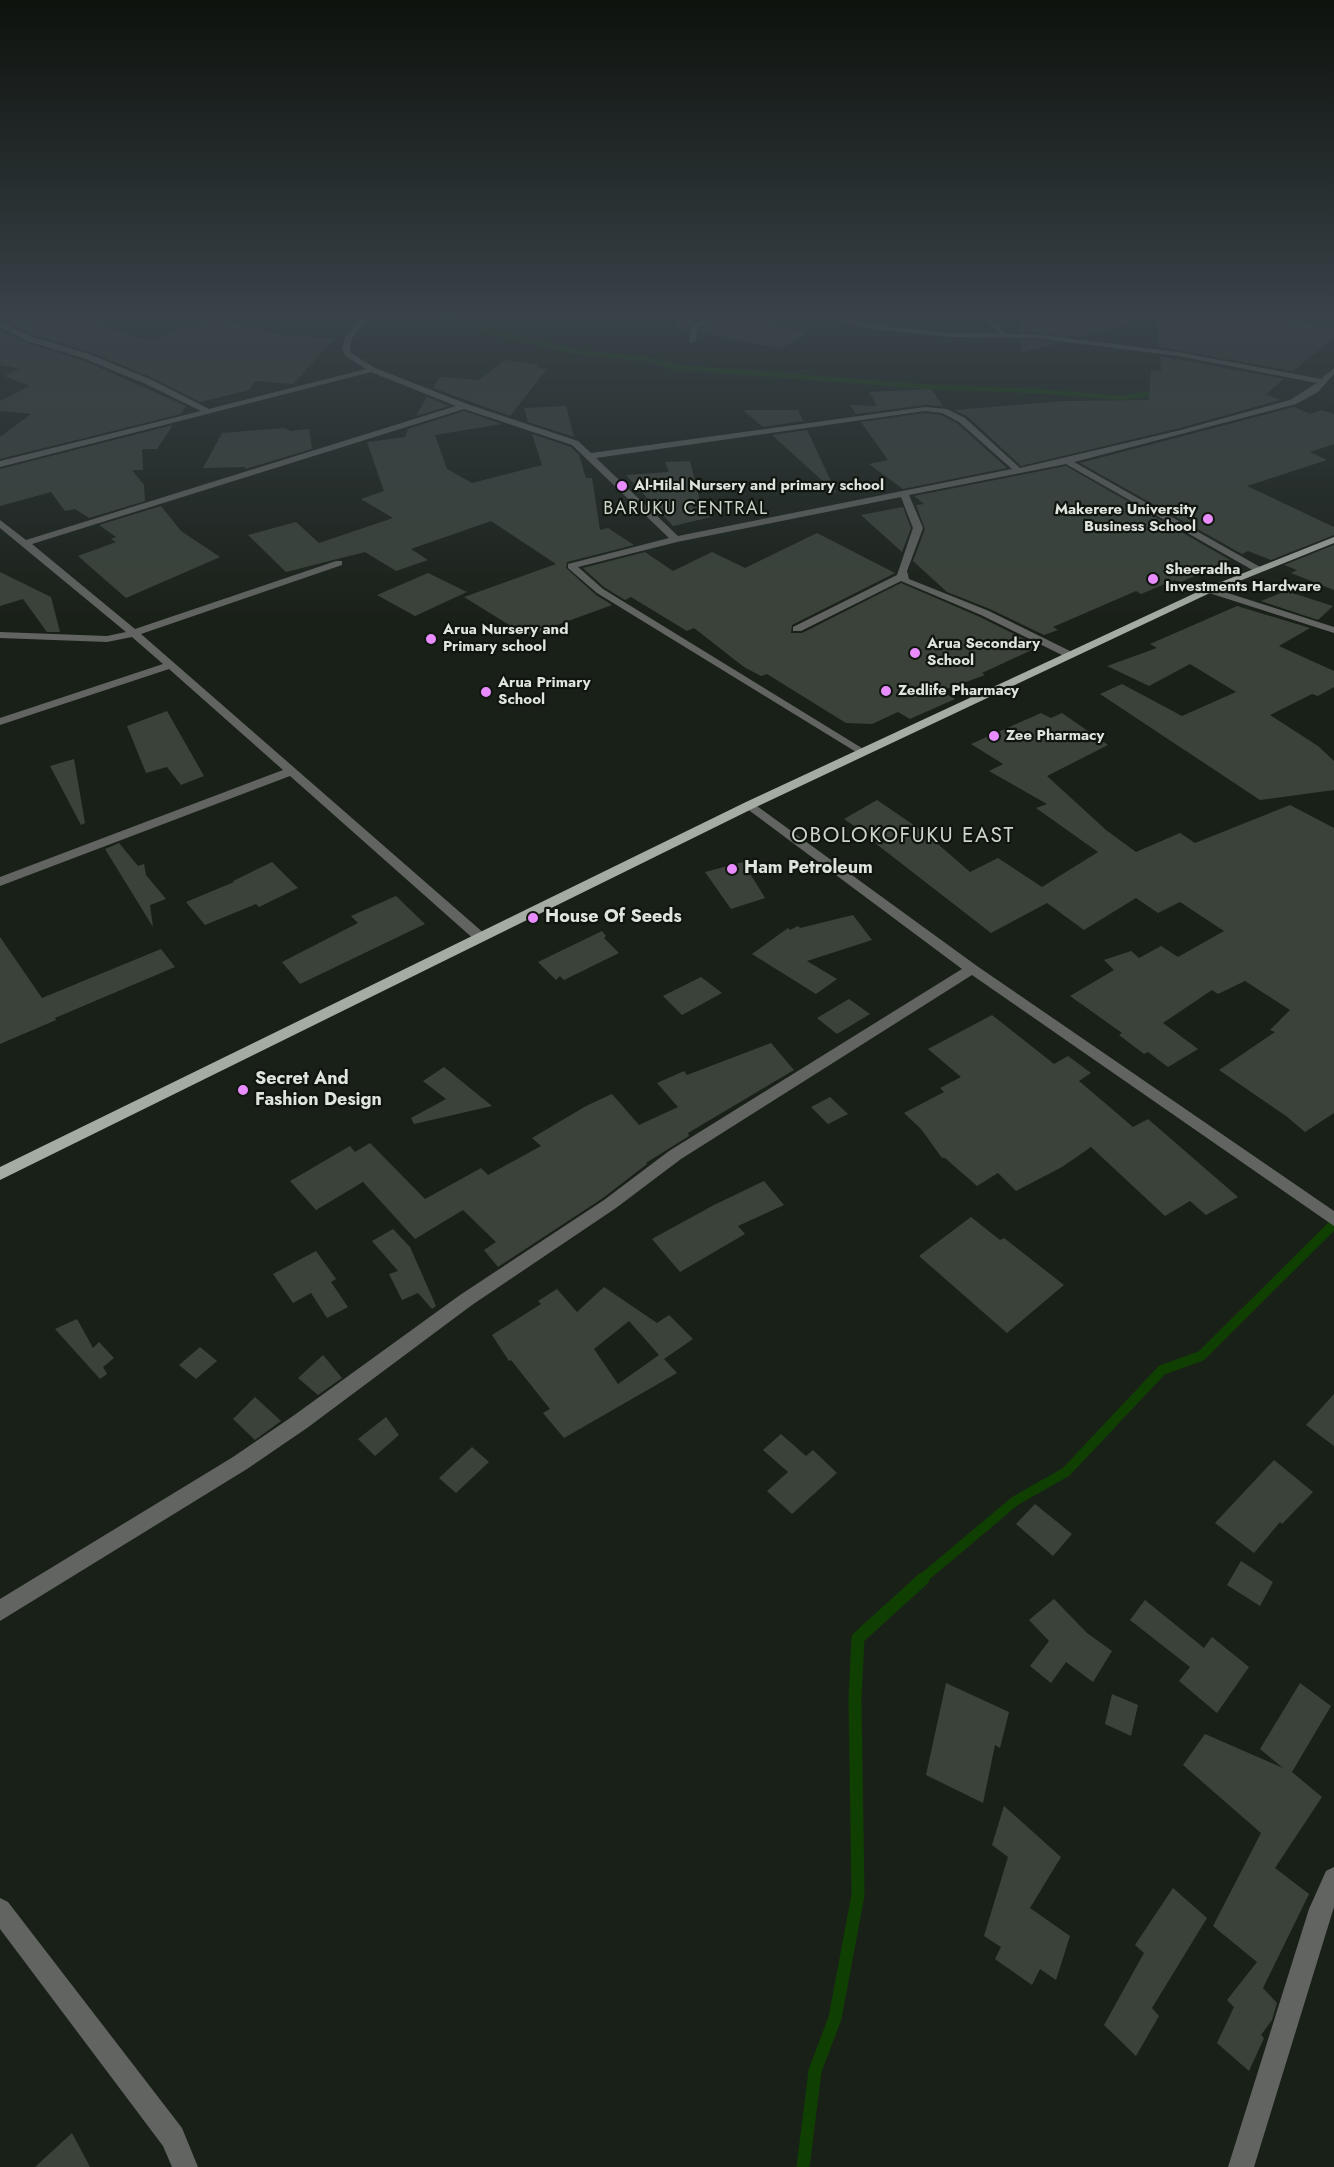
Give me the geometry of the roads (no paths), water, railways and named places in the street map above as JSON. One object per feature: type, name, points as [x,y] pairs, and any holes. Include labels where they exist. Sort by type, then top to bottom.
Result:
[{"type":"main road","points":[[0,1174],[861,752],[1209,590],[1334,540]]},
{"type":"street","points":[[0,465],[184,417]]},
{"type":"street","points":[[26,543],[428,417]]},
{"type":"street","points":[[499,417],[575,443],[676,539]]},
{"type":"street","points":[[591,456],[867,417]]},
{"type":"street","points":[[956,417],[1018,470]]},
{"type":"street","points":[[861,752],[600,591],[571,566],[676,539],[1066,461],[1237,417]]},
{"type":"street","points":[[1066,461],[1258,570]]},
{"type":"street","points":[[797,629],[902,576],[918,528],[913,511],[904,494]]},
{"type":"street","points":[[0,523],[134,633],[481,938]]},
{"type":"street","points":[[0,635],[107,639],[134,633],[339,563]]},
{"type":"street","points":[[902,576],[906,581],[984,613],[1070,655]]},
{"type":"street","points":[[1209,590],[1334,630]]},
{"type":"street","points":[[0,722],[170,665]]},
{"type":"street","points":[[0,882],[292,771]]},
{"type":"street","points":[[750,805],[972,969],[1334,1220]]},
{"type":"street","points":[[0,1611],[240,1463],[466,1300],[610,1204],[675,1155],[972,969]]},
{"type":"street","points":[[1241,2167],[1321,1909],[1334,1879]]},
{"type":"street","points":[[0,1910],[173,2137],[184,2167]]},
{"type":"waterway","points":[[921,1580],[1015,1501],[1066,1472],[1162,1370],[1201,1356],[1334,1224]]},
{"type":"waterway","points":[[803,2167],[815,2071],[835,2018],[858,1895],[855,1698],[858,1638],[923,1579]]},
{"type":"place","name":"Al-Hilal Nursery and primary school","points":[[622,486]]},
{"type":"place","name":"Makerere University Business School","points":[[1208,519]]},
{"type":"place","name":"Sheeradha Investments Hardware","points":[[1153,579]]},
{"type":"place","name":"Arua Nursery and Primary school","points":[[431,639]]},
{"type":"place","name":"Arua Secondary School","points":[[915,653]]},
{"type":"place","name":"Zedlife Pharmacy","points":[[886,691]]},
{"type":"place","name":"Arua Primary School","points":[[486,692]]},
{"type":"place","name":"Zee Pharmacy","points":[[994,736]]},
{"type":"place","name":"Ham Petroleum","points":[[732,869]]},
{"type":"place","name":"House Of Seeds","points":[[533,918]]},
{"type":"place","name":"Secret And Fashion Design","points":[[243,1090]]},
{"type":"district","name":"BARUKU CENTRAL","points":[[686,510]]},
{"type":"district","name":"OBOLOKOFUKU EAST","points":[[903,837]]}]
